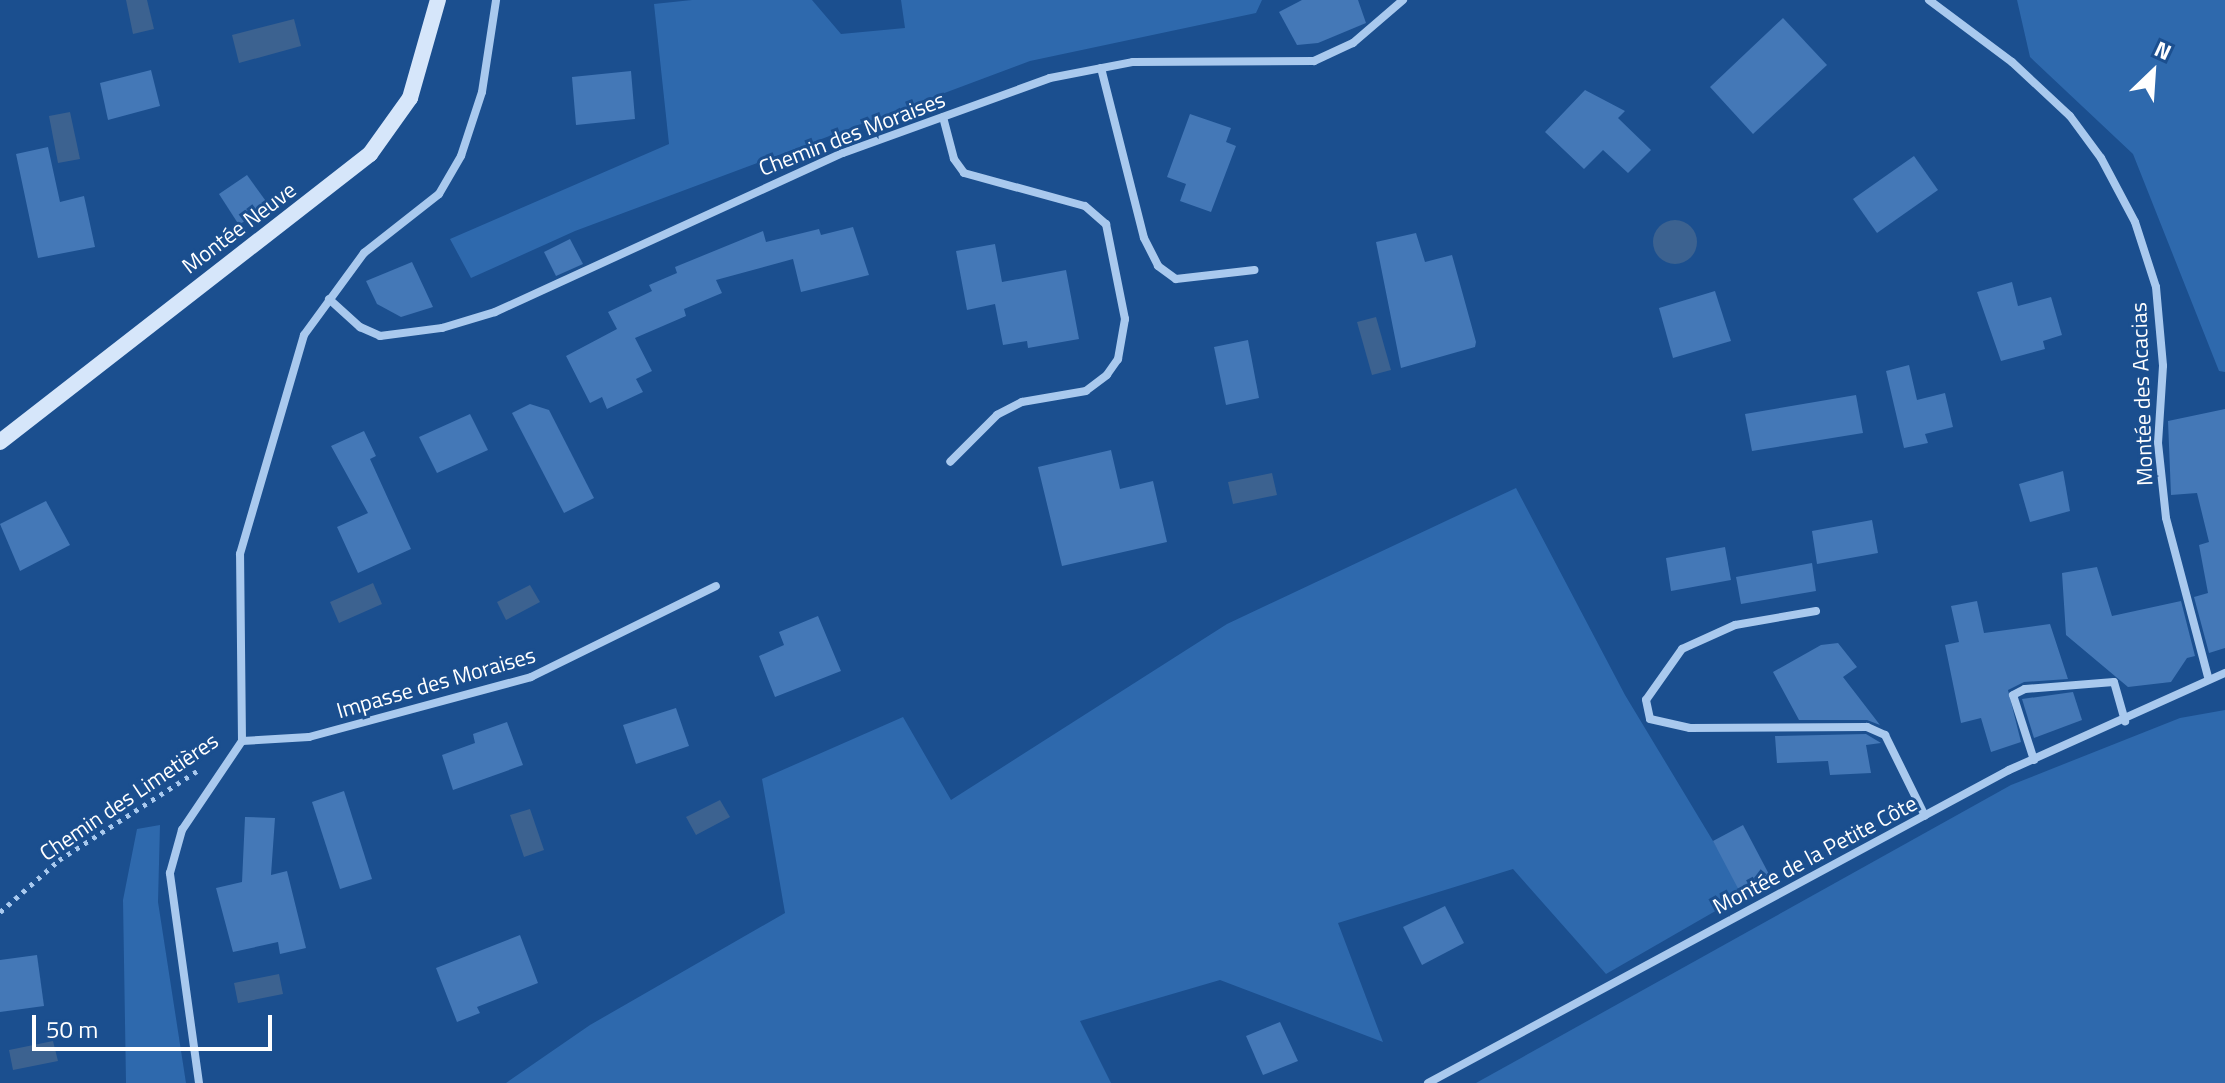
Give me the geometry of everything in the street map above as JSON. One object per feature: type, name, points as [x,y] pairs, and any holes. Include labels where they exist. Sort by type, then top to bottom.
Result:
[{"type":"street","name":"Montée Neuve","points":[[0,442],[370,154],[410,98],[438,0]]},
{"type":"street","points":[[199,1083],[170,873],[182,830],[242,741],[240,554],[304,335],[364,253],[439,194],[461,156],[482,92],[496,0]]},
{"type":"street","name":"Chemin des Moraises","points":[[329,299],[360,327],[380,336],[442,328],[495,312],[711,209],[1050,78],[1133,62],[1216,59],[1314,61],[1353,43],[1403,0]]},
{"type":"street","name":"Montée des Acacias","points":[[1929,0],[2012,62],[2070,116],[2101,158],[2135,222],[2156,287],[2163,366],[2158,443],[2166,518],[2208,677]]},
{"type":"street","points":[[1101,68],[1144,238],[1158,266],[1176,279],[1254,270]]},
{"type":"street","points":[[943,117],[954,159],[964,173],[1085,206],[1106,224],[1125,319],[1118,359],[1107,375],[1086,391],[1022,402],[997,415],[950,462]]},
{"type":"street","name":"Impasse des Moraises","points":[[242,741],[309,737],[531,677],[716,586]]},
{"type":"street","points":[[1816,611],[1735,625],[1682,649],[1646,700],[1650,719],[1690,728],[1867,727],[1885,735],[1925,816]]},
{"type":"street","name":"Montée de la Petite Côte","points":[[1428,1083],[1925,816],[2034,760],[2185,695],[2208,677],[2225,673]]},
{"type":"street","points":[[2034,760],[2013,695],[2025,689],[2114,682],[2125,721]]},
{"type":"path","name":"Chemin des Limetières","points":[[0,912],[59,860],[200,768]]},
{"type":"shaded area","points":[[126,0],[147,0],[154,29],[133,34]]},
{"type":"shaded area","points":[[692,0],[812,0],[841,34],[905,28],[901,0],[1262,0],[1256,13],[1030,61],[575,231],[471,278],[450,239],[669,144],[654,4]]},
{"type":"shaded area","points":[[2017,0],[2225,0],[2225,372],[2219,371],[2133,154],[2030,57]]},
{"type":"shaded area","points":[[294,19],[301,46],[239,63],[232,35]]},
{"type":"shaded area","points":[[70,112],[80,159],[58,163],[49,116]]},
{"type":"shaded area","points":[[1675,220],[1691,226],[1697,242],[1691,258],[1675,264],[1659,258],[1653,242],[1659,226]]},
{"type":"shaded area","points":[[1376,317],[1391,370],[1372,375],[1357,322]]},
{"type":"shaded area","points":[[1272,473],[1277,495],[1233,504],[1228,482]]},
{"type":"shaded area","points":[[1516,488],[1625,695],[1745,894],[1606,974],[1513,869],[1338,923],[1383,1042],[1220,980],[1080,1021],[1111,1083],[506,1083],[590,1025],[785,913],[762,779],[903,717],[951,800],[1227,624]]},
{"type":"shaded area","points":[[373,583],[382,604],[339,623],[330,602]]},
{"type":"shaded area","points":[[530,585],[540,602],[506,620],[497,602]]},
{"type":"shaded area","points":[[2225,710],[2225,1083],[1476,1083],[2011,785],[2180,718]]},
{"type":"shaded area","points":[[720,800],[730,817],[696,835],[686,817]]},
{"type":"shaded area","points":[[530,809],[544,850],[524,857],[510,815]]},
{"type":"shaded area","points":[[160,825],[158,902],[186,1083],[126,1083],[123,900],[137,829]]},
{"type":"shaded area","points":[[279,974],[283,994],[238,1003],[234,983]]},
{"type":"shaded area","points":[[53,1041],[58,1061],[13,1070],[9,1050]]},
{"type":"building","points":[[1302,0],[1358,0],[1366,23],[1318,43],[1297,45],[1279,12]]},
{"type":"building","points":[[1783,18],[1827,65],[1753,134],[1710,87]]},
{"type":"building","points":[[151,70],[160,106],[108,120],[100,83]]},
{"type":"building","points":[[631,71],[635,119],[576,125],[572,77]]},
{"type":"building","points":[[1585,90],[1625,111],[1618,118],[1651,150],[1628,173],[1603,150],[1584,169],[1545,132]]},
{"type":"building","points":[[1190,114],[1231,128],[1226,142],[1236,146],[1211,212],[1180,201],[1186,184],[1167,177]]},
{"type":"building","points":[[48,147],[60,202],[84,196],[95,247],[38,258],[16,154]]},
{"type":"building","points":[[1914,156],[1938,190],[1877,233],[1853,199]]},
{"type":"building","points":[[247,175],[268,204],[239,225],[219,194]]},
{"type":"building","points":[[853,227],[869,275],[801,292],[793,259],[716,280],[722,293],[684,309],[686,316],[635,338],[652,371],[636,379],[643,392],[607,409],[602,397],[590,403],[566,356],[617,329],[608,312],[652,291],[649,285],[677,273],[675,267],[763,231],[766,242],[819,229],[821,235]]},
{"type":"building","points":[[1416,233],[1425,262],[1452,255],[1476,342],[1475,347],[1401,368],[1376,242]]},
{"type":"building","points":[[570,239],[583,264],[556,276],[544,252]]},
{"type":"building","points":[[995,244],[1002,282],[1066,270],[1079,339],[1028,348],[1027,341],[1003,345],[995,304],[967,310],[956,251]]},
{"type":"building","points":[[412,262],[433,307],[401,317],[377,304],[366,281]]},
{"type":"building","points":[[2012,282],[2018,306],[2051,297],[2062,335],[2043,341],[2045,349],[2001,361],[1977,292]]},
{"type":"building","points":[[1715,291],[1731,341],[1673,358],[1659,308]]},
{"type":"building","points":[[1248,340],[1259,398],[1226,405],[1214,347]]},
{"type":"building","points":[[1909,365],[1917,400],[1945,393],[1953,427],[1925,434],[1928,443],[1904,448],[1886,371]]},
{"type":"building","points":[[1856,395],[1863,433],[1752,451],[1745,414]]},
{"type":"building","points":[[530,404],[549,410],[594,498],[564,513],[512,413]]},
{"type":"building","points":[[2225,409],[2225,648],[2209,653],[2194,597],[2208,593],[2199,545],[2209,542],[2197,493],[2171,495],[2168,421]]},
{"type":"building","points":[[470,414],[488,450],[437,473],[419,437]]},
{"type":"building","points":[[364,431],[376,456],[370,459],[411,549],[358,573],[337,527],[368,513],[331,446]]},
{"type":"building","points":[[1111,450],[1120,489],[1153,481],[1167,542],[1062,566],[1038,467]]},
{"type":"building","points":[[2063,471],[2070,511],[2030,522],[2019,484]]},
{"type":"building","points":[[46,501],[70,545],[20,571],[0,524]]},
{"type":"building","points":[[1872,520],[1878,553],[1817,564],[1812,531]]},
{"type":"building","points":[[1725,547],[1731,580],[1671,591],[1666,558]]},
{"type":"building","points":[[1812,563],[1816,591],[1741,604],[1736,577]]},
{"type":"building","points":[[2097,567],[2112,616],[2181,601],[2195,656],[2187,658],[2171,682],[2128,687],[2066,635],[2062,573]]},
{"type":"building","points":[[1977,601],[1984,633],[2050,624],[2068,679],[2024,682],[2008,690],[2021,742],[1991,752],[1981,718],[1961,723],[1945,645],[1959,642],[1951,606]]},
{"type":"building","points":[[818,616],[841,671],[775,697],[759,656],[784,645],[779,632]]},
{"type":"building","points":[[1838,643],[1857,667],[1843,677],[1880,725],[1867,720],[1799,720],[1773,672],[1821,645]]},
{"type":"building","points":[[2073,692],[2082,720],[2034,738],[2022,699]]},
{"type":"building","points":[[676,708],[689,746],[636,764],[623,725]]},
{"type":"building","points":[[507,722],[523,765],[453,790],[442,755],[475,743],[473,734]]},
{"type":"building","points":[[1866,734],[1881,743],[1866,745],[1871,773],[1830,775],[1828,761],[1777,763],[1775,736]]},
{"type":"building","points":[[344,791],[372,879],[340,889],[312,802]]},
{"type":"building","points":[[245,817],[275,818],[271,875],[287,871],[306,948],[280,954],[278,942],[233,952],[216,888],[242,882]]},
{"type":"building","points":[[1743,825],[1771,878],[1742,896],[1713,841]]},
{"type":"building","points":[[1445,906],[1464,943],[1422,965],[1403,927]]},
{"type":"building","points":[[520,935],[538,983],[477,1007],[480,1013],[457,1022],[436,968]]},
{"type":"building","points":[[37,955],[44,1006],[0,1012],[0,960]]},
{"type":"building","points":[[1280,1022],[1298,1061],[1263,1075],[1246,1036]]}]
